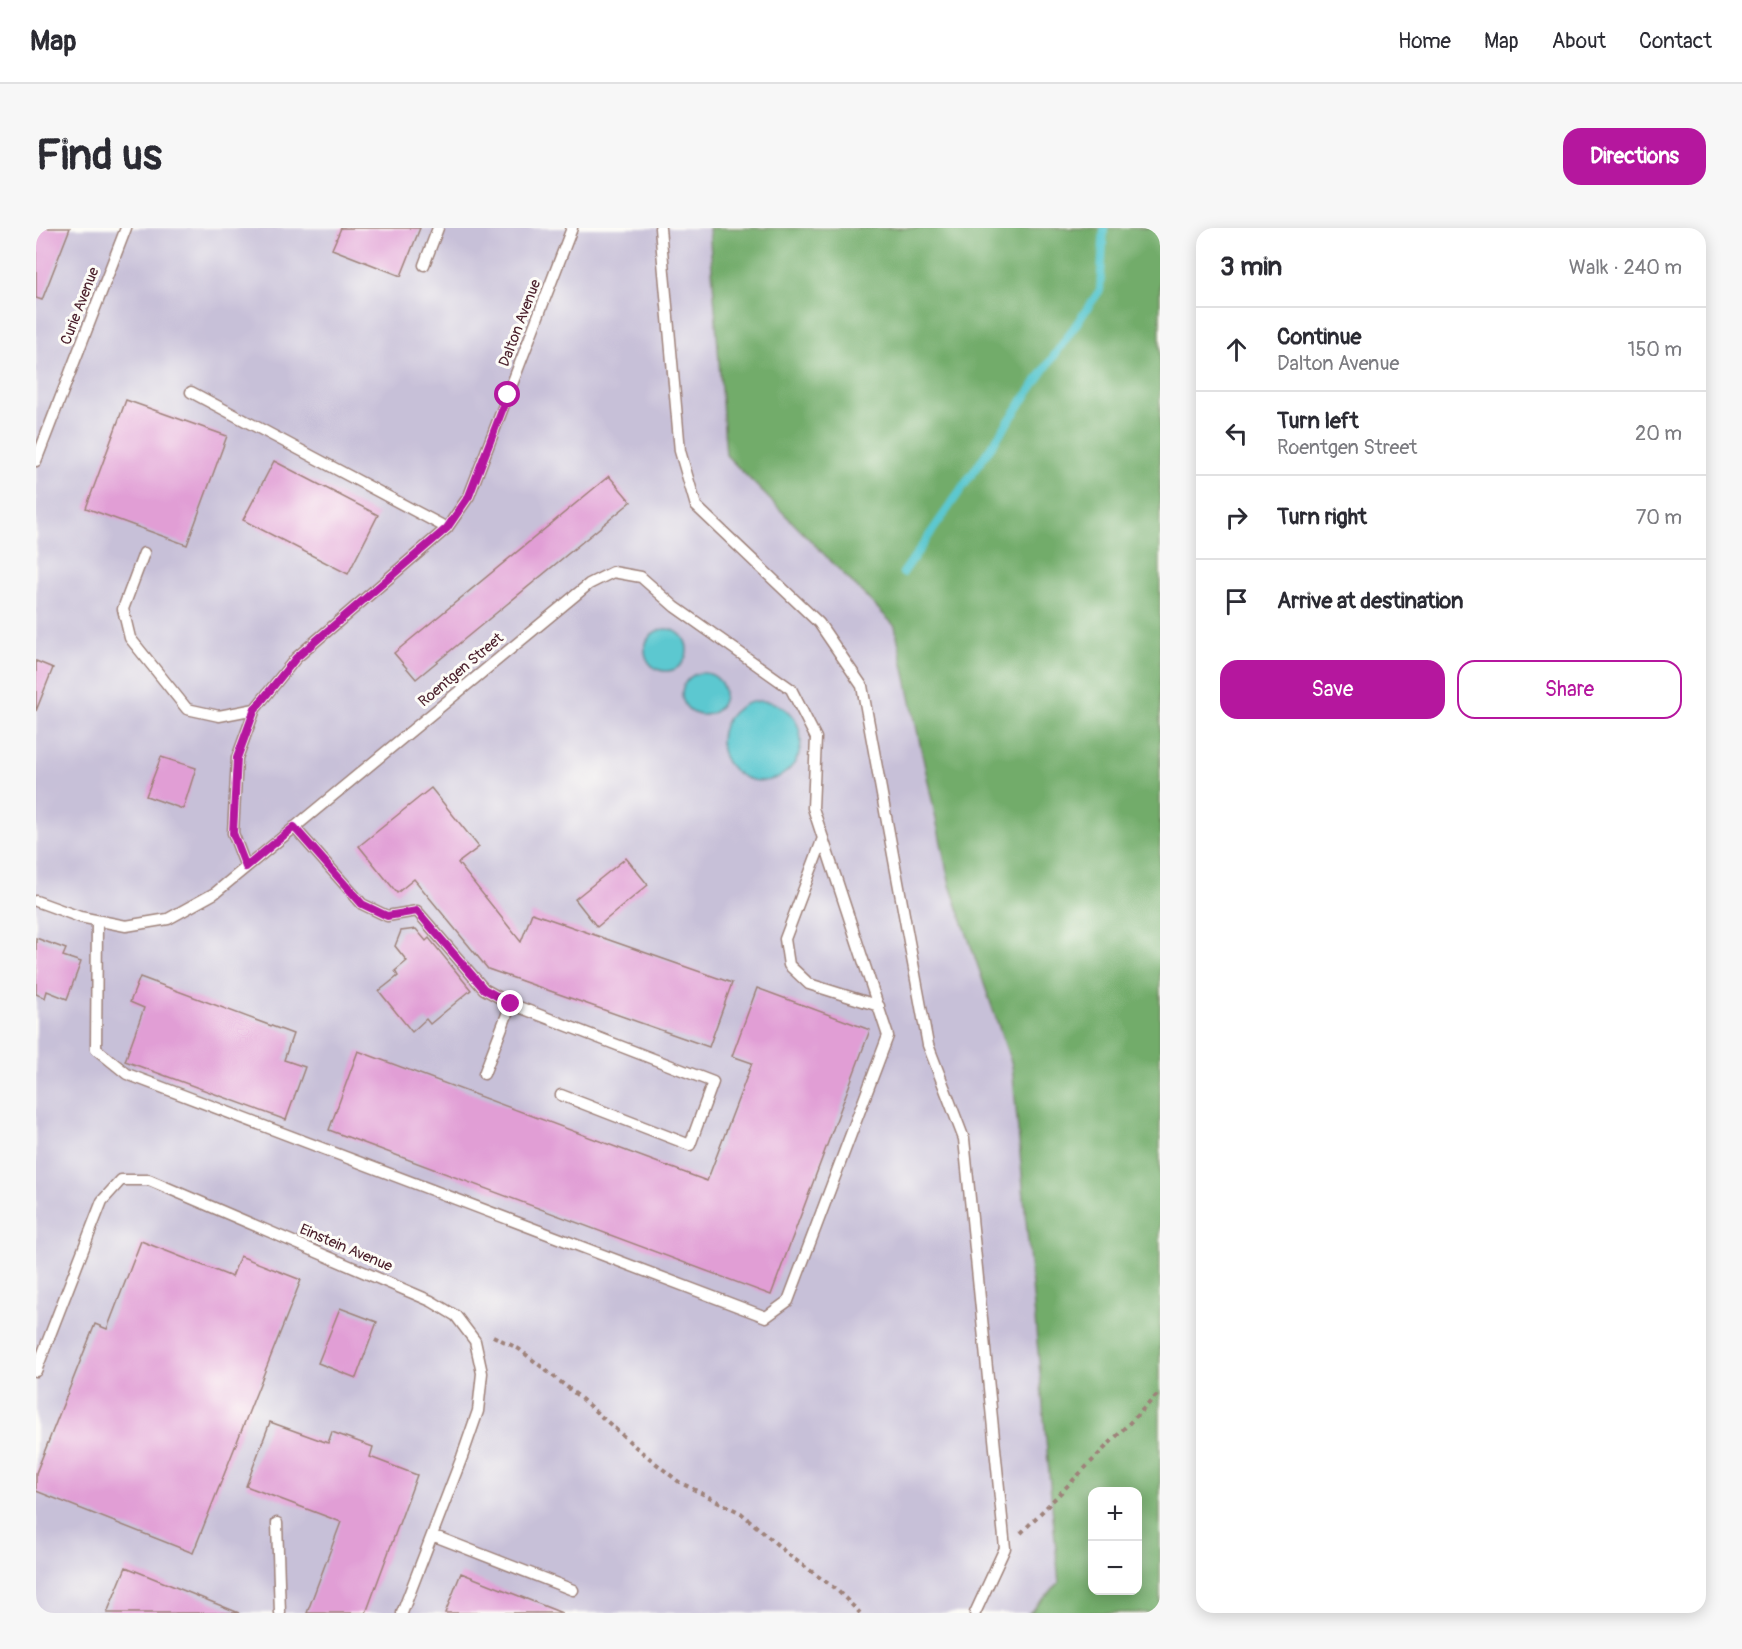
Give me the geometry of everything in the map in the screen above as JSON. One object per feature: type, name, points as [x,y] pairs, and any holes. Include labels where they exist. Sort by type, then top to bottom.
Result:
[{"type":"lane","name":"Curie Avenue","points":[[37,454],[126,228]]},
{"type":"lane","points":[[424,265],[438,228]]},
{"type":"lane","name":"Dalton Avenue","points":[[246,867],[233,833],[237,758],[255,709],[296,658],[447,528],[469,496],[573,228]]},
{"type":"lane","points":[[660,228],[680,451],[696,506],[819,623],[861,686],[928,1045],[964,1139],[1005,1548],[975,1613]]},
{"type":"lane","points":[[191,392],[447,528]]},
{"type":"lane","points":[[144,553],[123,609],[130,638],[187,709],[219,716],[255,709]]},
{"type":"lane","name":"Roentgen Street","points":[[36,901],[80,918],[126,926],[168,919],[214,893],[589,584],[613,572],[641,577],[675,607],[791,689],[816,738],[813,808],[823,838]]},
{"type":"lane","points":[[294,827],[362,904],[387,916],[417,911],[484,989],[511,1004],[713,1082],[690,1145],[561,1095]]},
{"type":"lane","points":[[823,838],[785,939],[789,965],[809,984],[879,1006]]},
{"type":"lane","points":[[97,921],[96,1049],[127,1074],[766,1317],[788,1301],[888,1036],[823,838]]},
{"type":"lane","points":[[484,1074],[511,1004]]},
{"type":"lane","name":"Einstein Avenue","points":[[36,1371],[102,1201],[121,1180],[149,1180],[431,1301],[456,1316],[475,1341],[482,1373],[478,1411],[402,1613]]},
{"type":"lane","points":[[277,1523],[280,1613]]},
{"type":"lane","points":[[432,1535],[573,1590]]},
{"type":"path","points":[[487,1332],[519,1349],[679,1482],[741,1513],[790,1556],[837,1590],[860,1613]]},
{"type":"path","points":[[1005,1548],[1160,1392]]},
{"type":"shaded area","points":[[36,228],[709,228],[726,455],[895,626],[950,885],[1012,1065],[1059,1583],[1029,1613],[36,1613]]},
{"type":"green space","points":[[709,228],[1160,228],[1160,1613],[1029,1613],[1059,1583],[1012,1065],[950,885],[895,626],[726,455]]},
{"type":"water","points":[[666,629],[674,630],[681,635],[686,642],[686,658],[681,665],[674,670],[666,671],[658,670],[651,665],[646,658],[645,650],[646,642],[651,635],[658,630]]},
{"type":"water","points":[[703,673],[711,674],[718,679],[723,686],[723,702],[718,709],[711,714],[703,715],[695,714],[688,709],[683,702],[682,694],[683,686],[688,679],[695,674]]},
{"type":"water","points":[[761,701],[776,704],[789,713],[798,726],[801,741],[798,756],[789,769],[776,778],[761,781],[746,778],[733,769],[724,756],[721,741],[724,726],[733,713],[746,704]]},
{"type":"building","points":[[36,228],[70,228],[42,300],[36,298]]},
{"type":"building","points":[[341,228],[420,228],[401,276],[332,249]]},
{"type":"building","points":[[126,400],[227,436],[187,545],[86,508]]},
{"type":"building","points":[[274,461],[378,515],[348,574],[243,520]]},
{"type":"building","points":[[609,476],[631,502],[416,679],[394,653]]},
{"type":"building","points":[[36,661],[53,668],[36,711]]},
{"type":"building","points":[[161,757],[196,768],[183,809],[146,796]]},
{"type":"building","points":[[431,788],[479,847],[458,863],[521,942],[532,913],[732,983],[709,1047],[488,969],[414,879],[397,893],[359,846]]},
{"type":"building","points":[[626,858],[648,885],[597,927],[575,899]]},
{"type":"building","points":[[416,929],[426,941],[429,938],[471,990],[430,1024],[426,1019],[412,1032],[379,991],[398,976],[395,971],[407,961],[395,946],[401,931]]},
{"type":"building","points":[[36,938],[66,949],[63,956],[81,962],[67,999],[47,991],[45,998],[36,994]]},
{"type":"building","points":[[140,977],[293,1034],[284,1060],[305,1067],[286,1120],[125,1061],[144,1008],[130,1002]]},
{"type":"building","points":[[757,988],[870,1030],[771,1295],[329,1130],[358,1051],[707,1181],[752,1063],[732,1056]]},
{"type":"building","points":[[141,1241],[232,1277],[240,1256],[301,1280],[193,1553],[36,1491],[36,1473],[95,1324],[107,1329]]},
{"type":"building","points":[[340,1308],[377,1322],[356,1378],[318,1363]]},
{"type":"building","points":[[270,1422],[328,1443],[332,1432],[373,1447],[370,1457],[417,1475],[366,1613],[307,1613],[341,1522],[246,1486]]},
{"type":"building","points":[[126,1567],[239,1613],[107,1613]]},
{"type":"building","points":[[461,1573],[562,1613],[445,1613]]},
{"type":"waterway","points":[[903,573],[1100,290],[1104,228]]},
{"type":"route","points":[[508,395],[469,496],[447,528],[296,658],[255,709],[237,758],[233,833],[246,867],[294,827],[362,904],[387,916],[417,911],[484,989],[511,1004]]}]
